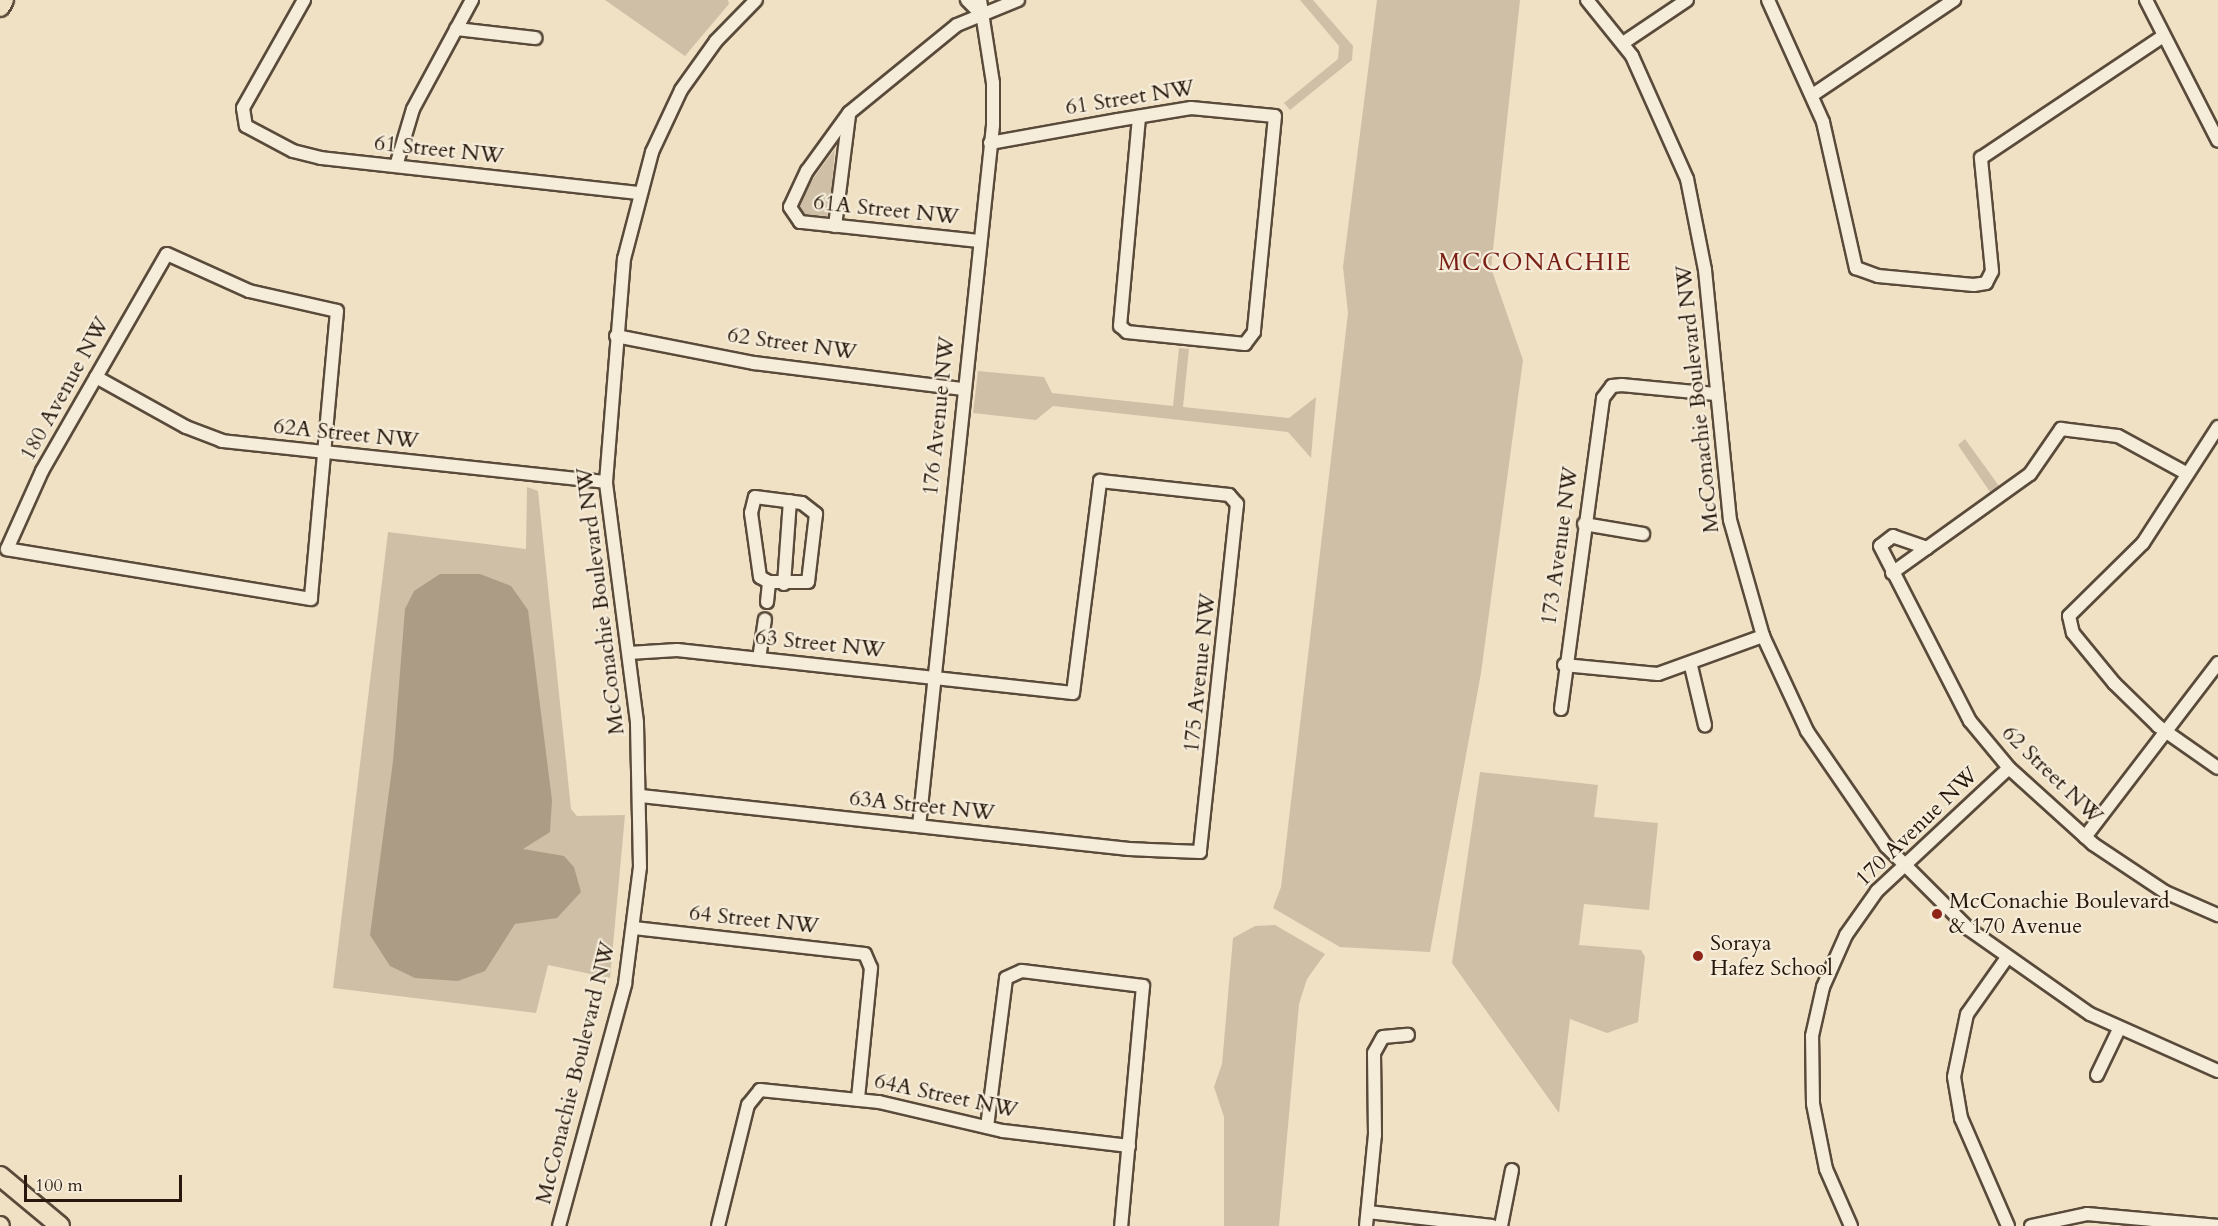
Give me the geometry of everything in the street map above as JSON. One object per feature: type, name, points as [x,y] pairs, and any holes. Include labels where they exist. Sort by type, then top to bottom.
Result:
[{"type":"highway","points":[[0,7],[4,0]]},
{"type":"highway","points":[[0,1176],[60,1226]]},
{"type":"street","name":"61 Street NW","points":[[304,0],[243,108],[243,122],[307,156],[639,193]]},
{"type":"street","points":[[396,166],[408,120],[472,0]]},
{"type":"street","points":[[967,0],[980,6]]},
{"type":"street","points":[[836,226],[849,113],[980,6],[1018,0]]},
{"type":"street","name":"McConachie Boulevard NW","points":[[1587,0],[1623,43],[1665,125],[1693,200],[1705,270],[1715,394],[1730,520],[1763,636],[1824,760],[1902,865],[2006,959],[2119,1029],[2218,1071]]},
{"type":"street","points":[[1623,43],[1687,0]]},
{"type":"street","points":[[1768,0],[1814,94],[1838,176],[1856,268],[1878,276],[1980,284],[1992,271],[1981,158],[2163,36]]},
{"type":"street","points":[[1814,94],[1954,0]]},
{"type":"street","points":[[2146,0],[2218,141]]},
{"type":"street","name":"McConachie Boulevard NW","points":[[559,1226],[619,1012],[634,928],[641,796],[629,653],[606,482],[616,336],[639,193],[681,90],[750,2]]},
{"type":"street","name":"176 Avenue NW","points":[[919,826],[990,143],[993,83],[980,6]]},
{"type":"street","points":[[456,29],[535,38]]},
{"type":"street","name":"61 Street NW","points":[[990,143],[1139,117],[1212,107],[1275,116],[1254,332],[1245,344],[1127,332],[1118,316],[1139,117]]},
{"type":"street","name":"61A Street NW","points":[[849,113],[807,171],[791,215],[800,222],[979,241]]},
{"type":"street","name":"180 Avenue NW","points":[[167,254],[249,291],[337,311],[325,453],[311,599],[7,549],[42,471],[167,254]]},
{"type":"street","name":"62 Street NW","points":[[616,336],[754,363],[963,389]]},
{"type":"street","name":"62A Street NW","points":[[96,377],[209,437],[325,453],[606,482]]},
{"type":"street","name":"173 Avenue NW","points":[[1561,708],[1564,665],[1584,524],[1607,391],[1622,385],[1715,394]]},
{"type":"street","points":[[2218,427],[2133,556],[2069,616],[2080,643],[2165,732],[2218,768]]},
{"type":"street","points":[[1892,573],[2030,474],[2061,429],[2126,439],[2186,473]]},
{"type":"street","name":"63 Street NW","points":[[629,653],[676,650],[1073,693],[1100,480],[1167,488]]},
{"type":"street","name":"175 Avenue NW","points":[[1167,488],[1233,498],[1237,512],[1200,852]]},
{"type":"street","points":[[755,498],[790,501],[802,502],[816,514],[811,579],[784,584],[769,582],[757,573],[752,504],[755,498]]},
{"type":"street","points":[[784,584],[790,501]]},
{"type":"street","points":[[1584,524],[1643,534]]},
{"type":"street","name":"62 Street NW","points":[[1927,548],[1893,536],[1880,546],[1970,721],[2009,768],[2085,837],[2131,872],[2218,915]]},
{"type":"street","points":[[767,602],[769,582]]},
{"type":"street","points":[[759,659],[765,619]]},
{"type":"street","points":[[1564,665],[1636,675],[1691,666],[1763,636]]},
{"type":"street","points":[[2085,837],[2218,663]]},
{"type":"street","points":[[1691,666],[1705,725]]},
{"type":"street","name":"170 Avenue NW","points":[[1851,1226],[1826,1168],[1816,1127],[1812,1036],[1823,987],[1846,935],[1902,865],[2009,768]]},
{"type":"street","name":"63A Street NW","points":[[641,796],[919,826],[1200,852]]},
{"type":"street","name":"64 Street NW","points":[[634,928],[859,952],[869,958],[858,1099]]},
{"type":"street","points":[[2006,959],[1967,1014],[1954,1077],[1961,1118],[2008,1226]]},
{"type":"street","points":[[987,1127],[1006,978],[1022,971],[1143,986],[1121,1226]]},
{"type":"street","points":[[2097,1075],[2119,1029]]},
{"type":"street","points":[[1366,1226],[1374,1053],[1383,1037],[1408,1035]]},
{"type":"street","name":"64A Street NW","points":[[718,1226],[755,1093],[858,1099],[987,1127],[1129,1146]]},
{"type":"street","points":[[1501,1226],[1512,1170]]},
{"type":"street","points":[[1368,1212],[1492,1226]]},
{"type":"street","points":[[2031,1226],[2087,1214],[2218,1226]]},
{"type":"shaded area","points":[[605,0],[728,0],[729,4],[685,56]]},
{"type":"shaded area","points":[[1300,0],[1313,0],[1353,46],[1352,60],[1290,110],[1284,103],[1338,59],[1339,46]]},
{"type":"shaded area","points":[[1377,0],[1520,0],[1491,268],[1523,360],[1481,673],[1430,952],[1340,947],[1273,908],[1281,887],[1348,313],[1343,267]]},
{"type":"shaded area","points":[[835,149],[829,216],[804,215],[799,206],[806,188]]},
{"type":"shaded area","points":[[1179,348],[1189,349],[1183,407],[1289,418],[1316,397],[1311,458],[1288,432],[1053,406],[1036,420],[973,413],[978,371],[1044,377],[1052,393],[1173,406]]},
{"type":"shaded area","points":[[1965,439],[1999,486],[1990,492],[1958,445]]},
{"type":"shaded area","points":[[527,487],[538,491],[571,809],[577,816],[625,815],[610,978],[548,965],[536,1013],[333,988],[388,532],[526,549]]},
{"type":"shaded area","points":[[440,574],[480,574],[511,586],[528,610],[552,800],[550,832],[523,849],[564,856],[574,867],[581,892],[557,918],[515,924],[485,971],[458,981],[415,978],[390,966],[370,935],[393,761],[405,609],[414,591]]},
{"type":"shaded area","points":[[1480,772],[1598,785],[1594,817],[1658,823],[1649,910],[1584,904],[1579,945],[1641,950],[1645,957],[1638,1022],[1607,1033],[1570,1019],[1559,1113],[1452,963]]},
{"type":"shaded area","points":[[1275,925],[1325,954],[1307,979],[1299,1004],[1279,1226],[1224,1226],[1224,1117],[1214,1087],[1222,1064],[1233,938],[1255,926]]},
{"type":"place","name":"McConachie Boulevard & 170 Avenue","points":[[1937,914]]},
{"type":"place","name":"Soraya Hafez School","points":[[1698,956]]},
{"type":"district","name":"MCCONACHIE","points":[[1535,263]]}]
